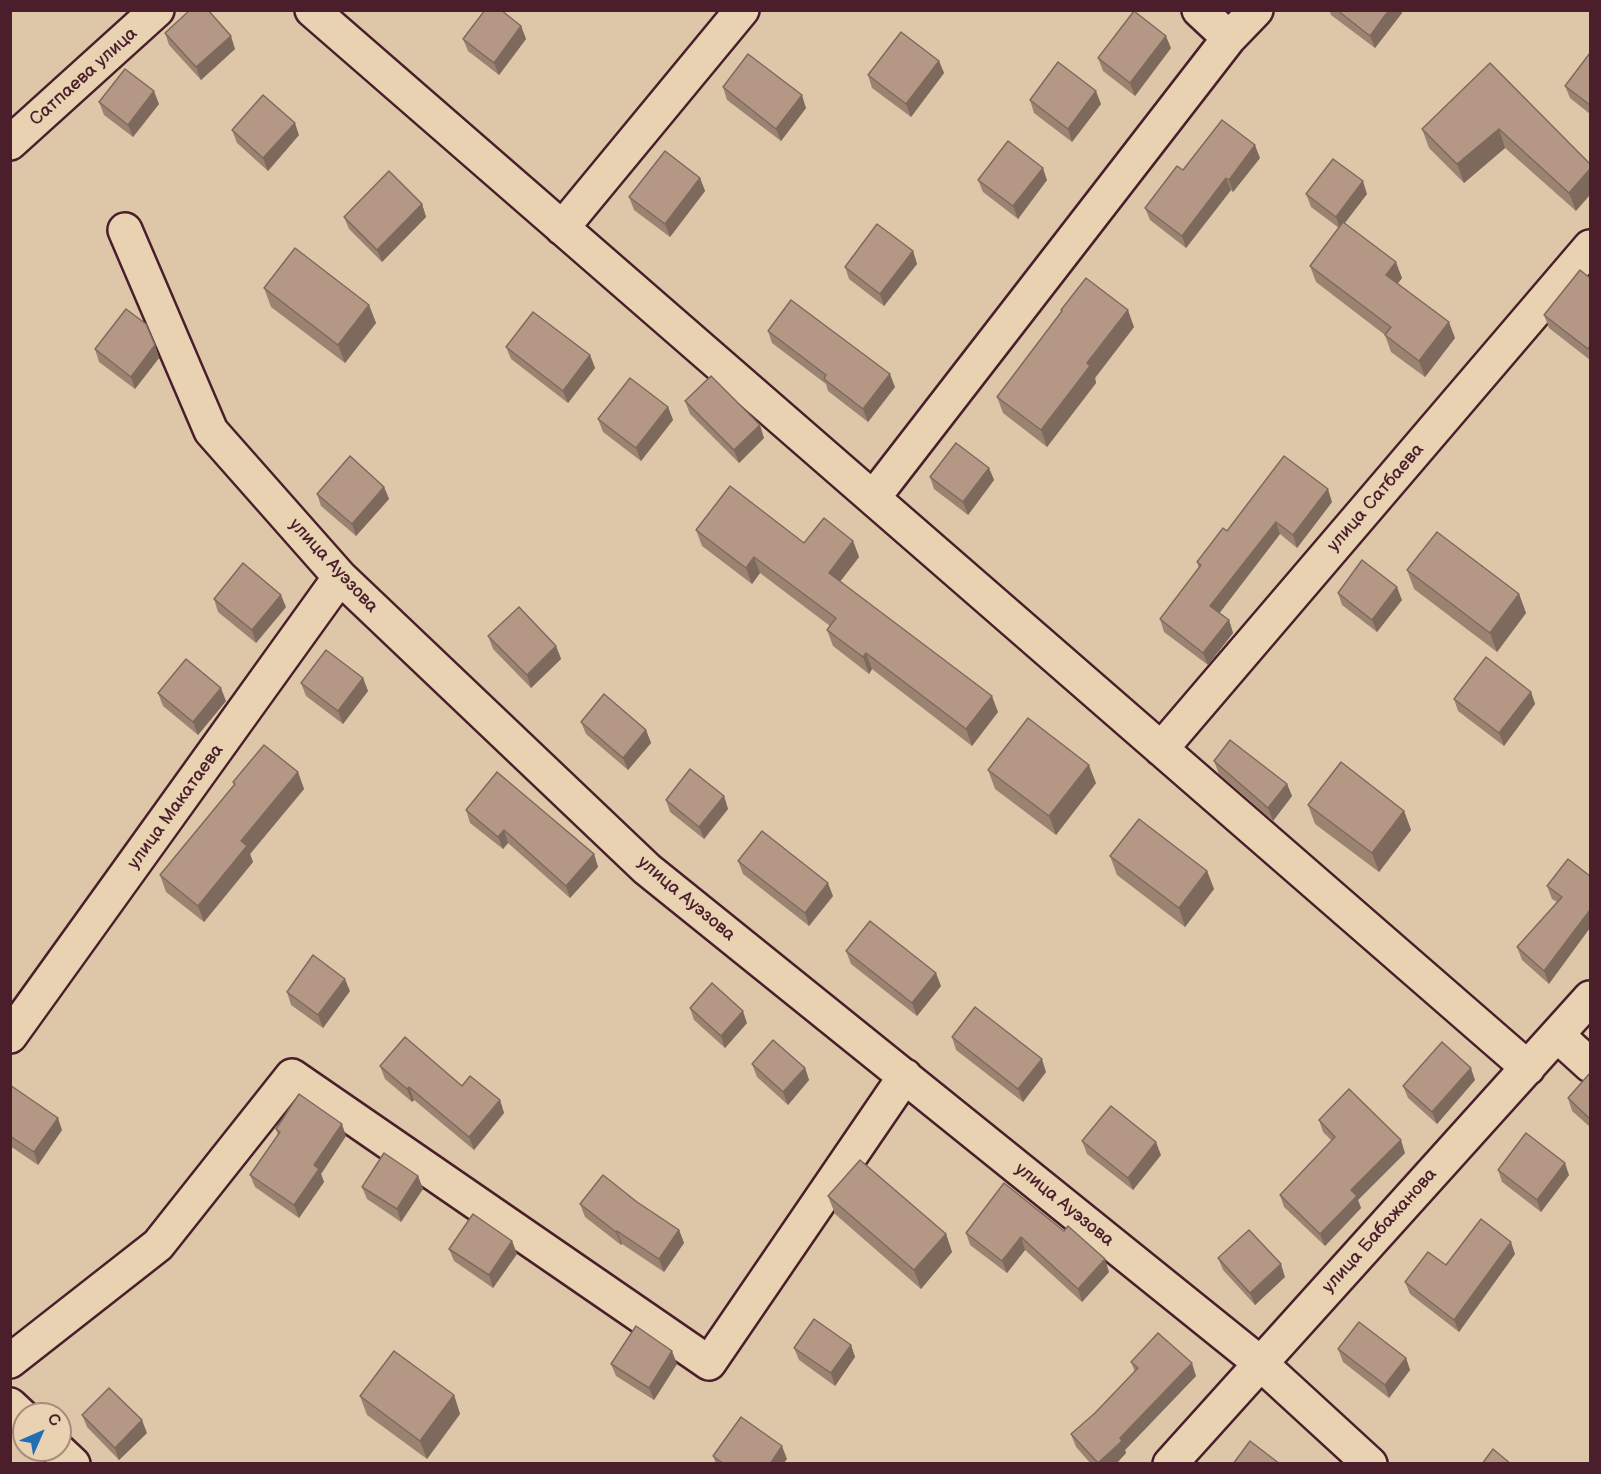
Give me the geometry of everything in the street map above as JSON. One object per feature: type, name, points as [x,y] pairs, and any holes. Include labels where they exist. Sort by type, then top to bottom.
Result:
[{"type":"street","name":"Сатпаева улица","points":[[10,143],[157,10]]},
{"type":"street","points":[[312,10],[1528,1068]]},
{"type":"street","points":[[562,228],[742,10]]},
{"type":"street","points":[[1199,10],[1229,38]]},
{"type":"street","points":[[873,498],[1229,38],[1256,10]]},
{"type":"street","name":"улица Ауэзова","points":[[125,230],[211,431],[340,577],[647,869],[1260,1363],[1370,1464]]},
{"type":"street","name":"улица Сатбаева","points":[[1161,749],[1590,247]]},
{"type":"street","name":"улица Макатаева","points":[[10,1036],[340,577]]},
{"type":"street","name":"улица Бабажанова","points":[[1170,1464],[1590,999]]},
{"type":"street","points":[[1557,1035],[1590,1065]]},
{"type":"street","points":[[10,1361],[158,1245],[292,1076],[709,1363],[905,1076]]},
{"type":"building","points":[[190,10],[208,10],[231,36],[196,67],[165,33]]},
{"type":"building","points":[[485,10],[501,10],[521,26],[494,63],[463,39]]},
{"type":"building","points":[[1337,10],[1389,10],[1370,36]]},
{"type":"building","points":[[1134,11],[1166,36],[1130,83],[1098,58]]},
{"type":"building","points":[[901,32],[939,61],[906,104],[868,75]]},
{"type":"building","points":[[1590,53],[1590,105],[1565,86]]},
{"type":"building","points":[[748,54],[802,95],[776,129],[723,87]]},
{"type":"building","points":[[1058,62],[1096,91],[1068,129],[1030,100]]},
{"type":"building","points":[[1490,63],[1590,164],[1590,169],[1569,193],[1499,129],[1457,164],[1422,129]]},
{"type":"building","points":[[125,69],[154,91],[128,125],[99,102]]},
{"type":"building","points":[[263,95],[295,123],[263,158],[232,130]]},
{"type":"building","points":[[1222,120],[1255,145],[1229,180],[1226,178],[1182,236],[1145,208],[1177,166],[1183,170]]},
{"type":"building","points":[[1008,141],[1043,168],[1013,206],[978,180]]},
{"type":"building","points":[[665,151],[700,178],[665,224],[629,197]]},
{"type":"building","points":[[1333,159],[1363,181],[1336,217],[1306,194]]},
{"type":"building","points":[[389,171],[422,204],[377,250],[344,217]]},
{"type":"building","points":[[1343,222],[1396,262],[1386,275],[1449,322],[1419,361],[1385,335],[1391,327],[1310,266]]},
{"type":"building","points":[[877,224],[913,251],[880,294],[845,267]]},
{"type":"building","points":[[295,248],[369,305],[338,345],[264,288]]},
{"type":"building","points":[[1580,270],[1590,278],[1590,346],[1588,349],[1544,315]]},
{"type":"building","points":[[1086,278],[1128,310],[1087,363],[1090,366],[1041,430],[997,397]]},
{"type":"building","points":[[791,300],[890,374],[863,409],[824,379],[826,375],[768,331]]},
{"type":"building","points":[[126,309],[146,324],[155,345],[131,377],[95,349]]},
{"type":"building","points":[[533,312],[590,355],[563,391],[506,347]]},
{"type":"building","points":[[711,376],[760,425],[734,450],[685,401]]},
{"type":"building","points":[[630,378],[668,407],[636,448],[598,419]]},
{"type":"building","points":[[956,443],[989,468],[963,502],[930,477]]},
{"type":"building","points":[[350,456],[384,487],[352,524],[317,494]]},
{"type":"building","points":[[1284,456],[1328,489],[1293,535],[1276,522],[1210,606],[1229,620],[1203,653],[1160,619],[1201,565],[1197,562],[1223,528],[1227,531]]},
{"type":"building","points":[[730,486],[804,543],[824,518],[853,541],[829,573],[992,696],[966,729],[866,653],[863,657],[827,630],[836,618],[754,557],[746,568],[696,530]]},
{"type":"building","points":[[1437,532],[1519,594],[1490,633],[1407,570]]},
{"type":"building","points":[[1362,560],[1397,587],[1372,620],[1338,593]]},
{"type":"building","points":[[243,563],[281,595],[252,630],[214,599]]},
{"type":"building","points":[[519,607],[556,646],[527,675],[488,636]]},
{"type":"building","points":[[326,650],[363,678],[338,711],[301,683]]},
{"type":"building","points":[[1486,657],[1531,692],[1499,733],[1454,699]]},
{"type":"building","points":[[186,659],[221,688],[193,722],[158,693]]},
{"type":"building","points":[[604,694],[646,730],[623,758],[581,722]]},
{"type":"building","points":[[1028,718],[1089,765],[1049,816],[988,770]]},
{"type":"building","points":[[1230,740],[1287,784],[1268,808],[1214,761]]},
{"type":"building","points":[[264,745],[298,772],[241,841],[247,846],[198,906],[160,875]]},
{"type":"building","points":[[1341,762],[1404,811],[1372,853],[1308,805]]},
{"type":"building","points":[[690,769],[724,796],[699,827],[666,800]]},
{"type":"building","points":[[497,772],[594,854],[566,886],[504,830],[498,837],[466,810]]},
{"type":"building","points":[[1139,819],[1207,871],[1179,908],[1110,856]]},
{"type":"building","points":[[762,831],[828,883],[805,913],[738,861]]},
{"type":"building","points":[[1568,859],[1590,876],[1590,910],[1544,971],[1517,947],[1562,897],[1547,886]]},
{"type":"building","points":[[870,921],[936,973],[912,1003],[846,951]]},
{"type":"building","points":[[313,955],[345,979],[318,1015],[287,992]]},
{"type":"building","points":[[712,983],[743,1011],[721,1036],[690,1008]]},
{"type":"building","points":[[975,1007],[1042,1059],[1018,1089],[952,1037]]},
{"type":"building","points":[[405,1037],[462,1086],[470,1076],[500,1100],[469,1137],[380,1066]]},
{"type":"building","points":[[773,1040],[805,1068],[783,1092],[752,1064]]},
{"type":"building","points":[[1442,1042],[1471,1068],[1432,1112],[1403,1086]]},
{"type":"building","points":[[1590,1073],[1590,1119],[1568,1098]]},
{"type":"building","points":[[10,1085],[58,1118],[34,1152],[10,1136]]},
{"type":"building","points":[[1349,1089],[1401,1140],[1351,1190],[1357,1196],[1320,1234],[1280,1195],[1335,1137],[1319,1120]]},
{"type":"building","points":[[299,1094],[342,1124],[314,1165],[319,1169],[294,1205],[250,1175],[280,1132],[276,1129]]},
{"type":"building","points":[[1111,1106],[1156,1142],[1128,1178],[1082,1141]]},
{"type":"building","points":[[1526,1133],[1565,1163],[1537,1200],[1498,1170]]},
{"type":"building","points":[[384,1153],[418,1176],[397,1209],[362,1187]]},
{"type":"building","points":[[860,1160],[946,1234],[914,1270],[828,1196]]},
{"type":"building","points":[[603,1175],[637,1202],[679,1230],[659,1259],[616,1232],[580,1204]]},
{"type":"building","points":[[1004,1183],[1064,1231],[1068,1226],[1105,1259],[1078,1289],[1021,1237],[1002,1261],[966,1233]]},
{"type":"building","points":[[473,1214],[512,1241],[489,1275],[449,1249]]},
{"type":"building","points":[[1481,1219],[1511,1242],[1454,1320],[1405,1282],[1428,1252],[1446,1265]]},
{"type":"building","points":[[1249,1230],[1281,1264],[1250,1293],[1218,1258]]},
{"type":"building","points":[[814,1319],[851,1345],[831,1373],[794,1348]]},
{"type":"building","points":[[1359,1322],[1406,1358],[1385,1385],[1338,1349]]},
{"type":"building","points":[[636,1326],[672,1351],[649,1388],[611,1364]]},
{"type":"building","points":[[1158,1333],[1192,1363],[1120,1438],[1122,1441],[1098,1463],[1071,1434],[1095,1413],[1138,1368],[1131,1362]]},
{"type":"building","points":[[394,1351],[454,1395],[420,1441],[360,1396]]},
{"type":"building","points":[[109,1388],[142,1420],[115,1448],[82,1415]]},
{"type":"building","points":[[741,1417],[782,1446],[770,1464],[724,1464],[713,1456]]},
{"type":"building","points":[[1250,1441],[1280,1464],[1233,1464]]},
{"type":"building","points":[[1493,1449],[1511,1464],[1482,1464]]}]
